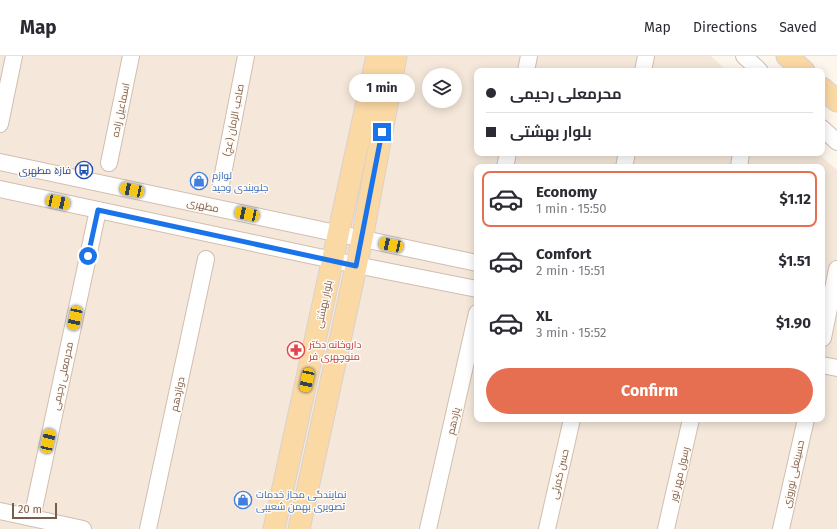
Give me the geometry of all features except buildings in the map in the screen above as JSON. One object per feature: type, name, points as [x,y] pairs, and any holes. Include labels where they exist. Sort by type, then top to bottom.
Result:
[{"type":"main road","name":"بلوار بهشتی","points":[[274,529],[377,56]]},
{"type":"main road","points":[[299,529],[362,239],[396,56]]},
{"type":"main road","points":[[787,56],[801,68]]},
{"type":"main road","points":[[825,91],[837,101]]},
{"type":"street","points":[[0,124],[14,56]]},
{"type":"street","name":"اسماعیل زاده","points":[[109,163],[131,56]]},
{"type":"street","name":"صاحب الزمان (عج)","points":[[221,184],[246,56]]},
{"type":"street","points":[[527,68],[529,56]]},
{"type":"street","points":[[644,68],[646,56]]},
{"type":"street","points":[[744,56],[756,68]]},
{"type":"street","points":[[825,131],[837,142]]},
{"type":"street","name":"مطهری","points":[[0,162],[474,262]]},
{"type":"street","points":[[0,189],[356,266],[474,288]]},
{"type":"street","name":"محرمعلی رحیمی","points":[[32,518],[98,210]]},
{"type":"street","name":"دوازدهم","points":[[148,529],[206,259]]},
{"type":"street","points":[[827,338],[837,269]]},
{"type":"street","name":"یازدهم","points":[[428,529],[474,327]]},
{"type":"street","points":[[825,366],[837,368]]},
{"type":"street","name":"حسن کمرئی","points":[[547,529],[571,422]]},
{"type":"street","name":"رسول مهر نور","points":[[666,529],[690,422]]},
{"type":"street","name":"حسینعلی نوروزی","points":[[781,529],[805,422]]},
{"type":"street","points":[[0,511],[83,529]]},
{"type":"shaded area","points":[[0,56],[711,56],[724,68],[474,68],[474,156],[821,156],[837,170],[837,529],[0,529]]},
{"type":"place","name":"فاز۵ مطهری","points":[[84,170]]},
{"type":"place","name":"لوازم جلوبندی وحید","points":[[199,181]]},
{"type":"place","name":"داروخانه دکتر منوچهری فر","points":[[296,350]]},
{"type":"place","name":"نمایندگی مجاز خدمات تصویری بهمن شعیبی","points":[[243,500]]},
{"type":"route","points":[[88,256],[98,210],[356,266],[382,132]]}]
